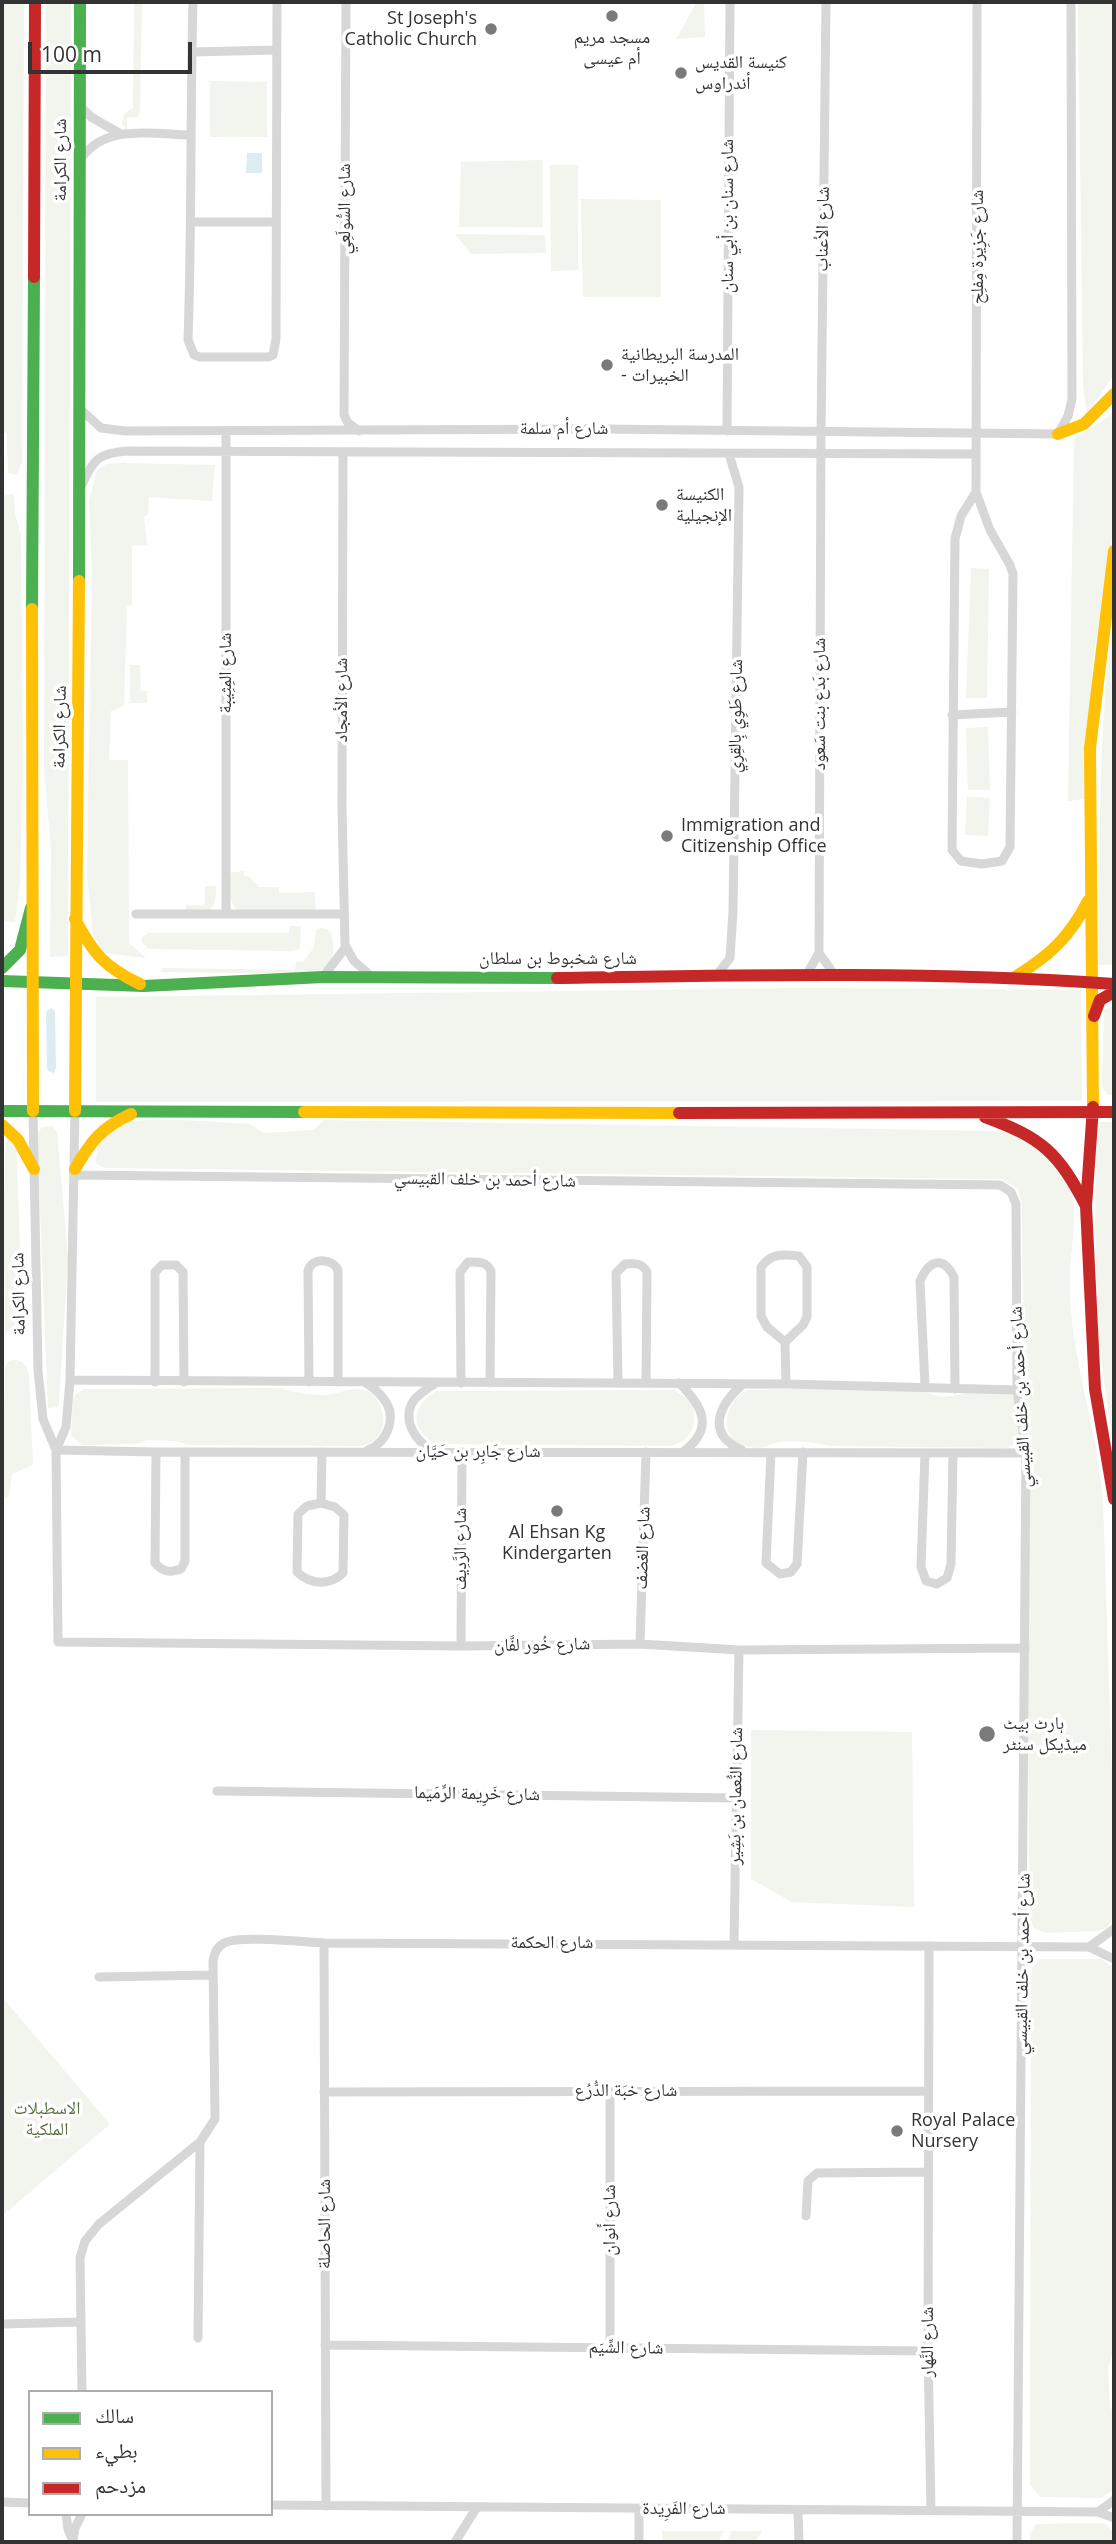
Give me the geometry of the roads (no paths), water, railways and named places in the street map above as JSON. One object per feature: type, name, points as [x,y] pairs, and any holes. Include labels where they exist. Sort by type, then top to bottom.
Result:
[{"type":"main road","name":"شارع الكرامة","points":[[33,1111],[35,2]]},
{"type":"main road","name":"شارع الكرامة","points":[[75,1111],[80,489],[80,2]]},
{"type":"main road","points":[[1058,434],[1084,424],[1114,394]]},
{"type":"main road","points":[[1114,551],[1090,748],[1093,1112],[1086,1206],[1094,1389],[1114,1499]]},
{"type":"main road","points":[[1015,977],[1046,957],[1065,940],[1074,930],[1090,896]]},
{"type":"main road","points":[[2,968],[13,960],[21,948],[32,908]]},
{"type":"main road","points":[[75,919],[92,952],[105,966],[144,986]]},
{"type":"main road","name":"شارع شخبوط بن سلطان","points":[[2,981],[144,986],[371,976],[536,978],[834,974],[1015,977],[1114,984]]},
{"type":"main road","points":[[1093,1021],[1097,1004],[1114,992]]},
{"type":"main road","points":[[1093,1076],[1099,1093],[1114,1106]]},
{"type":"main road","points":[[2,1111],[977,1114],[1114,1112]]},
{"type":"main road","points":[[75,1172],[98,1132],[136,1112]]},
{"type":"main road","points":[[977,1114],[1017,1129],[1051,1149],[1072,1177],[1086,1206]]},
{"type":"main road","points":[[2,1125],[18,1140],[34,1169]]},
{"type":"street","points":[[193,2],[190,135],[192,222],[188,340],[194,355],[200,357],[273,355],[276,339],[277,2]]},
{"type":"street","name":"شارع السُّولَعِي","points":[[344,415],[346,2]]},
{"type":"street","name":"شارع سنان بن أبي سنان","points":[[727,431],[730,2]]},
{"type":"street","name":"شارع الأعناب","points":[[821,455],[826,2]]},
{"type":"street","name":"شارع جَزِيرة مِفلِح","points":[[976,492],[961,516],[955,539],[952,850],[961,861],[982,864],[1002,861],[1010,848],[1013,574],[1006,556],[990,530],[976,492],[977,2]]},
{"type":"street","points":[[1058,434],[1068,416],[1072,399],[1072,2]]},
{"type":"street","points":[[191,52],[277,50]]},
{"type":"street","points":[[79,105],[91,117],[119,133]]},
{"type":"street","points":[[79,162],[95,143],[119,133],[190,135]]},
{"type":"street","points":[[192,222],[276,222]]},
{"type":"street","name":"شارع أم سلمة","points":[[78,407],[102,428],[113,430],[1058,434]]},
{"type":"street","points":[[327,431],[344,415],[348,423],[359,431]]},
{"type":"street","name":"شارع المِثِيبة","points":[[226,431],[226,914]]},
{"type":"street","name":"شارع أم سلمة","points":[[80,489],[90,466],[100,456],[113,452],[976,454]]},
{"type":"street","name":"شارع الأمجاد","points":[[343,452],[342,773],[345,948]]},
{"type":"street","name":"شارع طَوِي بِالقِرِي","points":[[717,975],[730,958],[733,911],[739,487],[729,454]]},
{"type":"street","name":"شارع بَدع بنت سَعود","points":[[807,974],[819,953],[821,455]]},
{"type":"street","points":[[952,715],[1012,712]]},
{"type":"street","points":[[136,914],[344,914]]},
{"type":"street","points":[[323,977],[345,948],[354,961],[371,976]]},
{"type":"street","points":[[819,953],[834,974]]},
{"type":"street","name":"شارع الكرامة","points":[[33,1111],[38,1370],[43,1419],[56,1450],[58,1642]]},
{"type":"street","name":"شارع الكرامة","points":[[56,1450],[66,1427],[70,1380],[75,1111]]},
{"type":"street","name":"شارع أحمد بن خلف القبيسي","points":[[75,1172],[1000,1185],[1010,1192],[1016,1204],[1017,1390],[1026,1452],[1017,2542]]},
{"type":"street","points":[[785,1342],[767,1327],[761,1316],[761,1267],[773,1256],[799,1256],[807,1267],[807,1317],[803,1325],[785,1342],[786,1384]]},
{"type":"street","points":[[309,1382],[308,1271],[314,1261],[335,1264],[338,1270],[338,1382]]},
{"type":"street","points":[[461,1383],[460,1272],[468,1262],[482,1262],[488,1265],[491,1271],[490,1383]]},
{"type":"street","points":[[925,1386],[920,1280],[932,1263],[939,1262],[946,1264],[954,1277],[955,1389]]},
{"type":"street","points":[[618,1382],[616,1273],[625,1264],[637,1263],[644,1266],[647,1272],[646,1383]]},
{"type":"street","points":[[155,1382],[155,1272],[162,1265],[176,1265],[183,1272],[184,1382]]},
{"type":"street","points":[[70,1380],[618,1382],[925,1386],[1017,1390]]},
{"type":"street","points":[[363,1452],[378,1446],[385,1438],[389,1419],[385,1400],[365,1382]]},
{"type":"street","points":[[436,1382],[413,1402],[409,1412],[413,1434],[422,1445],[436,1452]]},
{"type":"street","points":[[679,1383],[695,1398],[702,1421],[701,1434],[695,1443],[683,1452]]},
{"type":"street","points":[[743,1384],[728,1398],[720,1419],[722,1433],[727,1442],[747,1452]]},
{"type":"street","name":"شارع جَابِر بن حَيَّان","points":[[56,1450],[1026,1452]]},
{"type":"street","points":[[156,1452],[155,1563],[161,1570],[171,1572],[181,1569],[185,1561],[185,1452]]},
{"type":"street","points":[[321,1503],[322,1452]]},
{"type":"street","name":"شارع الرَّدِيف","points":[[461,1646],[462,1452]]},
{"type":"street","name":"شارع الغضف","points":[[640,1644],[646,1452]]},
{"type":"street","points":[[771,1452],[766,1563],[780,1574],[791,1572],[797,1564],[803,1452]]},
{"type":"street","points":[[925,1452],[921,1567],[926,1581],[937,1584],[947,1577],[951,1564],[953,1453]]},
{"type":"street","points":[[321,1503],[335,1507],[344,1515],[343,1573],[335,1581],[320,1583],[305,1579],[297,1572],[297,1549],[298,1514],[307,1506],[321,1503]]},
{"type":"street","name":"شارع خُور لفَّان","points":[[58,1642],[461,1646],[640,1644],[739,1650],[1025,1648]]},
{"type":"street","name":"شارع النُّعمان بن بَشِير","points":[[734,1943],[739,1650]]},
{"type":"street","name":"شارع خَرِيمة الرِّمَيما","points":[[217,1791],[736,1798]]},
{"type":"street","points":[[1089,1947],[1114,1929]]},
{"type":"street","name":"شارع الحكمة","points":[[82,2390],[80,2258],[85,2241],[99,2224],[200,2142],[215,2119],[212,1975],[214,1953],[220,1946],[232,1940],[324,1943],[734,1943],[1089,1947],[1114,1959]]},
{"type":"street","name":"شارع الحاصلة","points":[[324,1943],[326,2506]]},
{"type":"street","name":"شارع النَّهار","points":[[929,1946],[927,2091],[931,2511]]},
{"type":"street","points":[[99,1977],[212,1975]]},
{"type":"street","name":"شارع أَنوان","points":[[610,2091],[610,2348]]},
{"type":"street","name":"شارع خبَة الدُّرُع","points":[[324,2092],[927,2091]]},
{"type":"street","name":"شارع الحكمة","points":[[198,2338],[200,2142]]},
{"type":"street","points":[[806,2216],[808,2181],[817,2173],[928,2172]]},
{"type":"street","points":[[2,2324],[80,2322]]},
{"type":"street","name":"شارع الشِّيَم","points":[[325,2345],[928,2351]]},
{"type":"street","points":[[1098,2512],[1114,2500]]},
{"type":"street","points":[[2,2502],[28,2502]]},
{"type":"street","name":"شارع الفَرِيدة","points":[[273,2505],[1098,2512],[1114,2518]]},
{"type":"street","points":[[455,2542],[477,2507]]},
{"type":"street","points":[[639,2509],[639,2542]]},
{"type":"street","points":[[798,2510],[799,2542]]},
{"type":"street","points":[[66,2516],[73,2541]]},
{"type":"street","points":[[73,2541],[81,2516]]},
{"type":"place","name":"مسجد مريم أم عيسى","points":[[612,16]]},
{"type":"place","name":"St Joseph's Catholic Church","points":[[491,29]]},
{"type":"place","name":"كنيسة القديس أندراوس","points":[[681,73]]},
{"type":"place","name":"المدرسة البريطانية - الخبيرات","points":[[607,365]]},
{"type":"place","name":"الكنيسة الإنجيلية","points":[[662,505]]},
{"type":"place","name":"Immigration and Citizenship Office","points":[[667,836]]},
{"type":"place","name":"Al Ehsan Kg Kindergarten","points":[[557,1511]]},
{"type":"place","name":"ہارٹ بیٹ میڈیکل سنٹر","points":[[987,1734]]},
{"type":"place","name":"Royal Palace Nursery","points":[[897,2131]]},
{"type":"park label","name":"الاسطبلات الملكية","points":[[47,2119]]}]
